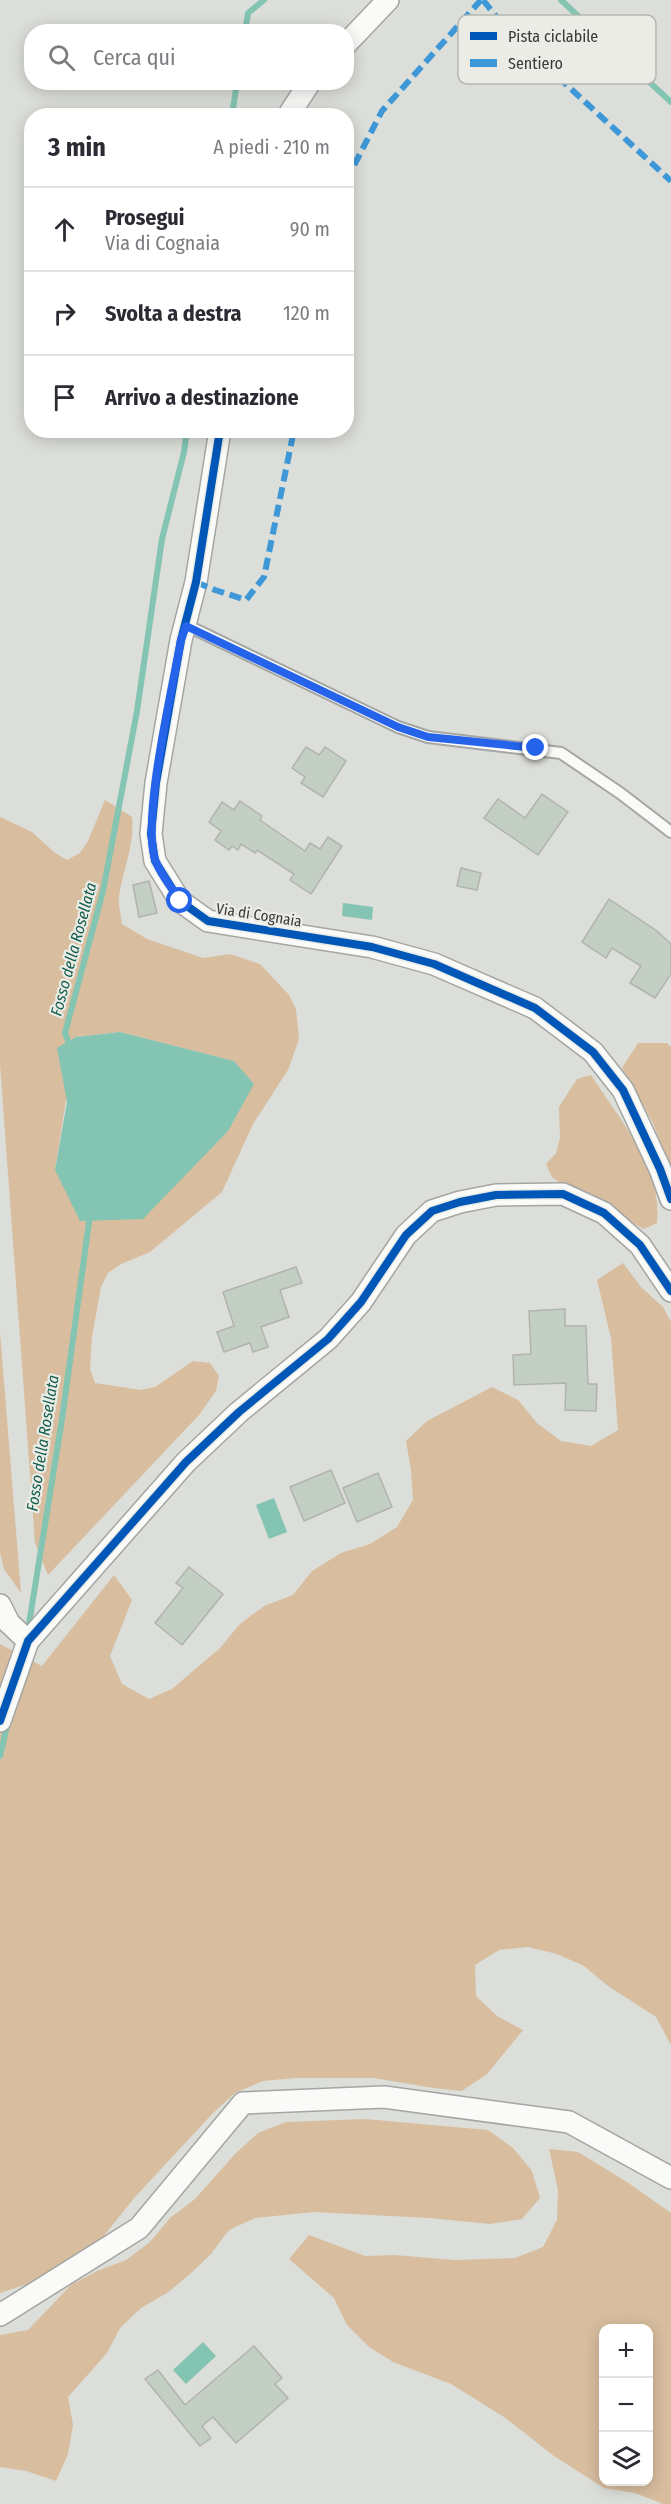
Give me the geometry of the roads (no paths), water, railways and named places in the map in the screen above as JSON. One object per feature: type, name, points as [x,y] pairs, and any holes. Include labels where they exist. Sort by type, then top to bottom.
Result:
[{"type":"street","points":[[354,36],[388,0]]},
{"type":"street","points":[[293,108],[305,90]]},
{"type":"street","name":"Via di Cognaia","points":[[219,438],[196,582],[181,640],[156,783],[151,834],[155,861],[180,901],[208,921],[372,947],[434,964],[535,1008],[593,1052],[623,1090],[660,1169],[671,1199]]},
{"type":"street","points":[[0,1721],[28,1641],[186,1462],[239,1412],[328,1339],[361,1302],[406,1235],[432,1211],[460,1202],[496,1195],[563,1194],[604,1213],[640,1245],[671,1291]]},
{"type":"street","points":[[0,1605],[9,1623],[28,1641]]},
{"type":"street","points":[[0,2315],[139,2228],[243,2103],[384,2097],[569,2122],[671,2178]]},
{"type":"lane","points":[[186,626],[398,727],[428,737],[561,753],[620,793],[671,832]]},
{"type":"waterway","name":"Fosso della Rosellata","points":[[246,24],[248,13],[264,0]]},
{"type":"waterway","points":[[561,0],[577,15]]},
{"type":"waterway","points":[[652,84],[671,102]]},
{"type":"waterway","name":"Fosso della Rosellata","points":[[233,108],[236,90]]},
{"type":"waterway","name":"Fosso della Rosellata","points":[[70,1047],[65,1033],[103,891],[137,711],[162,539],[186,438]]},
{"type":"waterway","name":"Fosso della Rosellata","points":[[28,1630],[62,1419],[90,1215]]},
{"type":"waterway","name":"Fosso della Rosellata","points":[[0,1756],[8,1722]]}]
